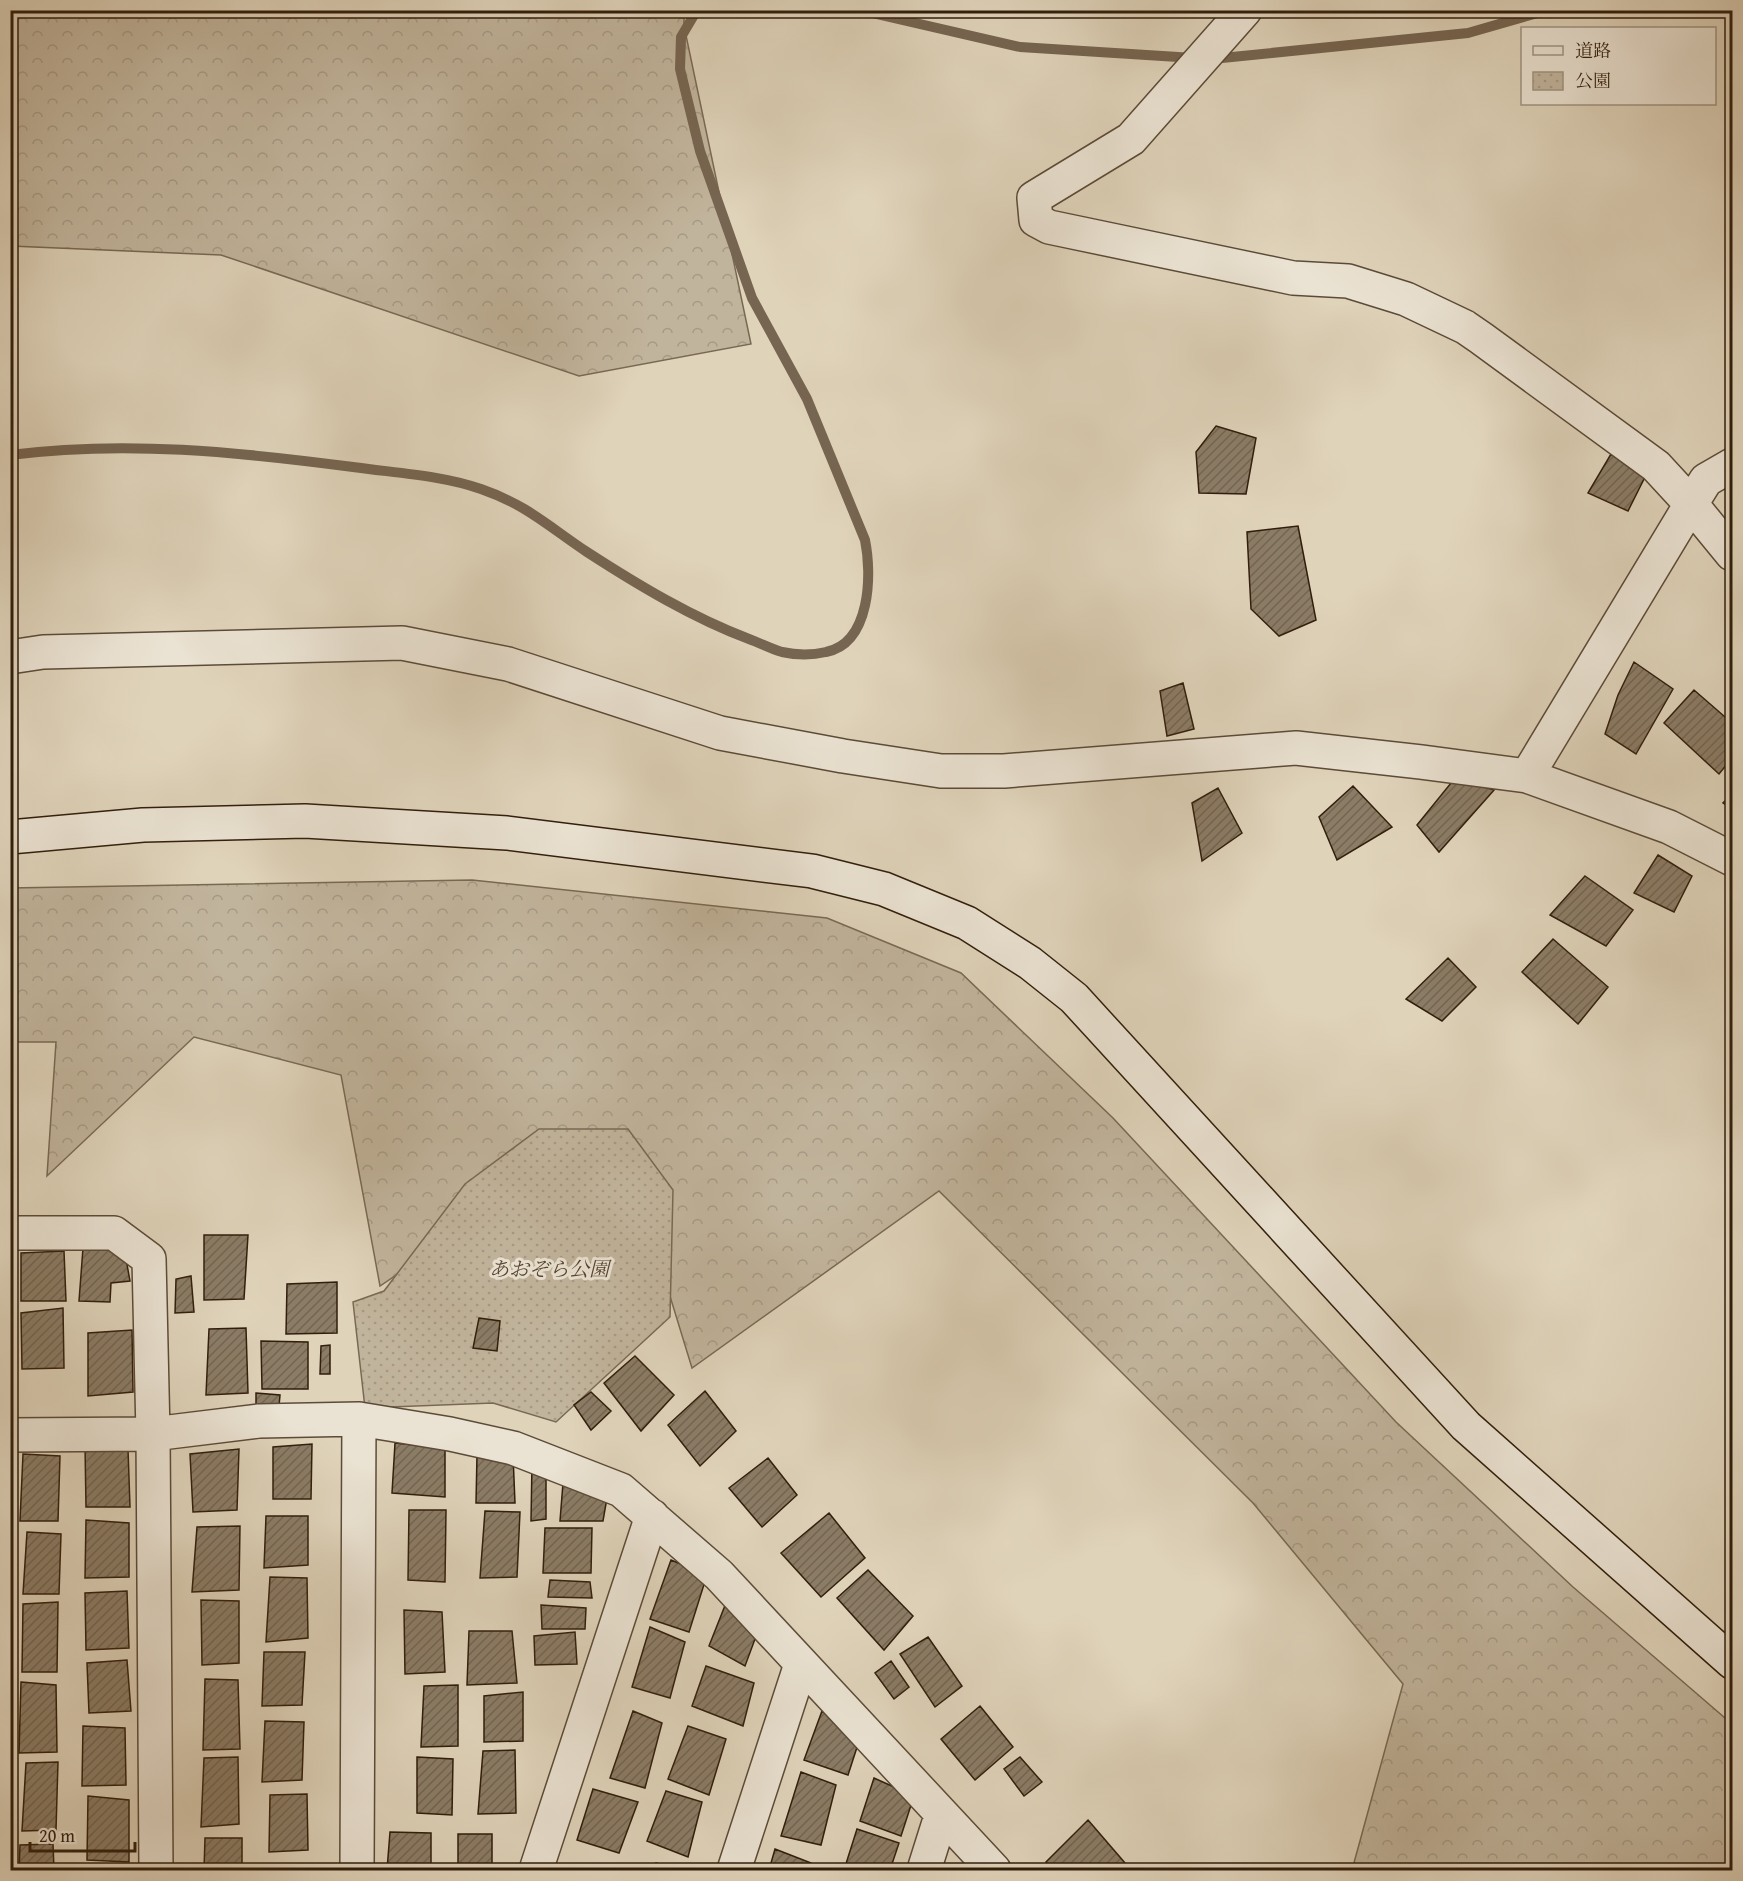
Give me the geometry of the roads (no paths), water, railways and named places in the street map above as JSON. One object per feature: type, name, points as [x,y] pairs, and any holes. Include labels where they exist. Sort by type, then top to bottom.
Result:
[{"type":"street","points":[[1238,19],[1131,139],[1034,198],[1036,220],[1050,227],[1293,278],[1348,281],[1406,299],[1466,327],[1656,466],[1732,554]]},
{"type":"street","points":[[1527,776],[1706,480],[1732,465]]},
{"type":"street","points":[[10,657],[54,652],[402,643],[508,664],[720,733],[843,756],[941,771],[1016,770],[1296,748],[1527,776],[1669,827],[1732,859]]},
{"type":"street","points":[[10,837],[143,825],[305,821],[507,833],[812,871],[884,890],[967,923],[1030,963],[1074,998],[1466,1426],[1732,1662]]},
{"type":"street","points":[[10,1233],[114,1233],[149,1259],[153,1434],[156,1870]]},
{"type":"street","points":[[357,1870],[359,1419]]},
{"type":"street","points":[[10,1435],[153,1434],[259,1421],[359,1419],[513,1448],[621,1490],[719,1575],[941,1816],[994,1870]]},
{"type":"street","points":[[536,1870],[652,1516]]},
{"type":"street","points":[[734,1870],[801,1665]]},
{"type":"street","points":[[924,1870],[941,1816]]},
{"type":"waterway","points":[[10,455],[96,448],[182,450],[310,462],[418,475],[466,484],[511,502],[646,588],[728,631],[787,653],[816,654],[841,646],[860,622],[865,605],[868,588],[865,540],[807,399],[752,298],[700,151],[680,69],[681,37],[697,10]]},
{"type":"waterway","points":[[859,10],[1020,47],[1194,58]]},
{"type":"waterway","points":[[1212,59],[1468,33],[1548,10]]},
{"type":"park label","name":"あおぞら公園","points":[[549,1268]]}]
